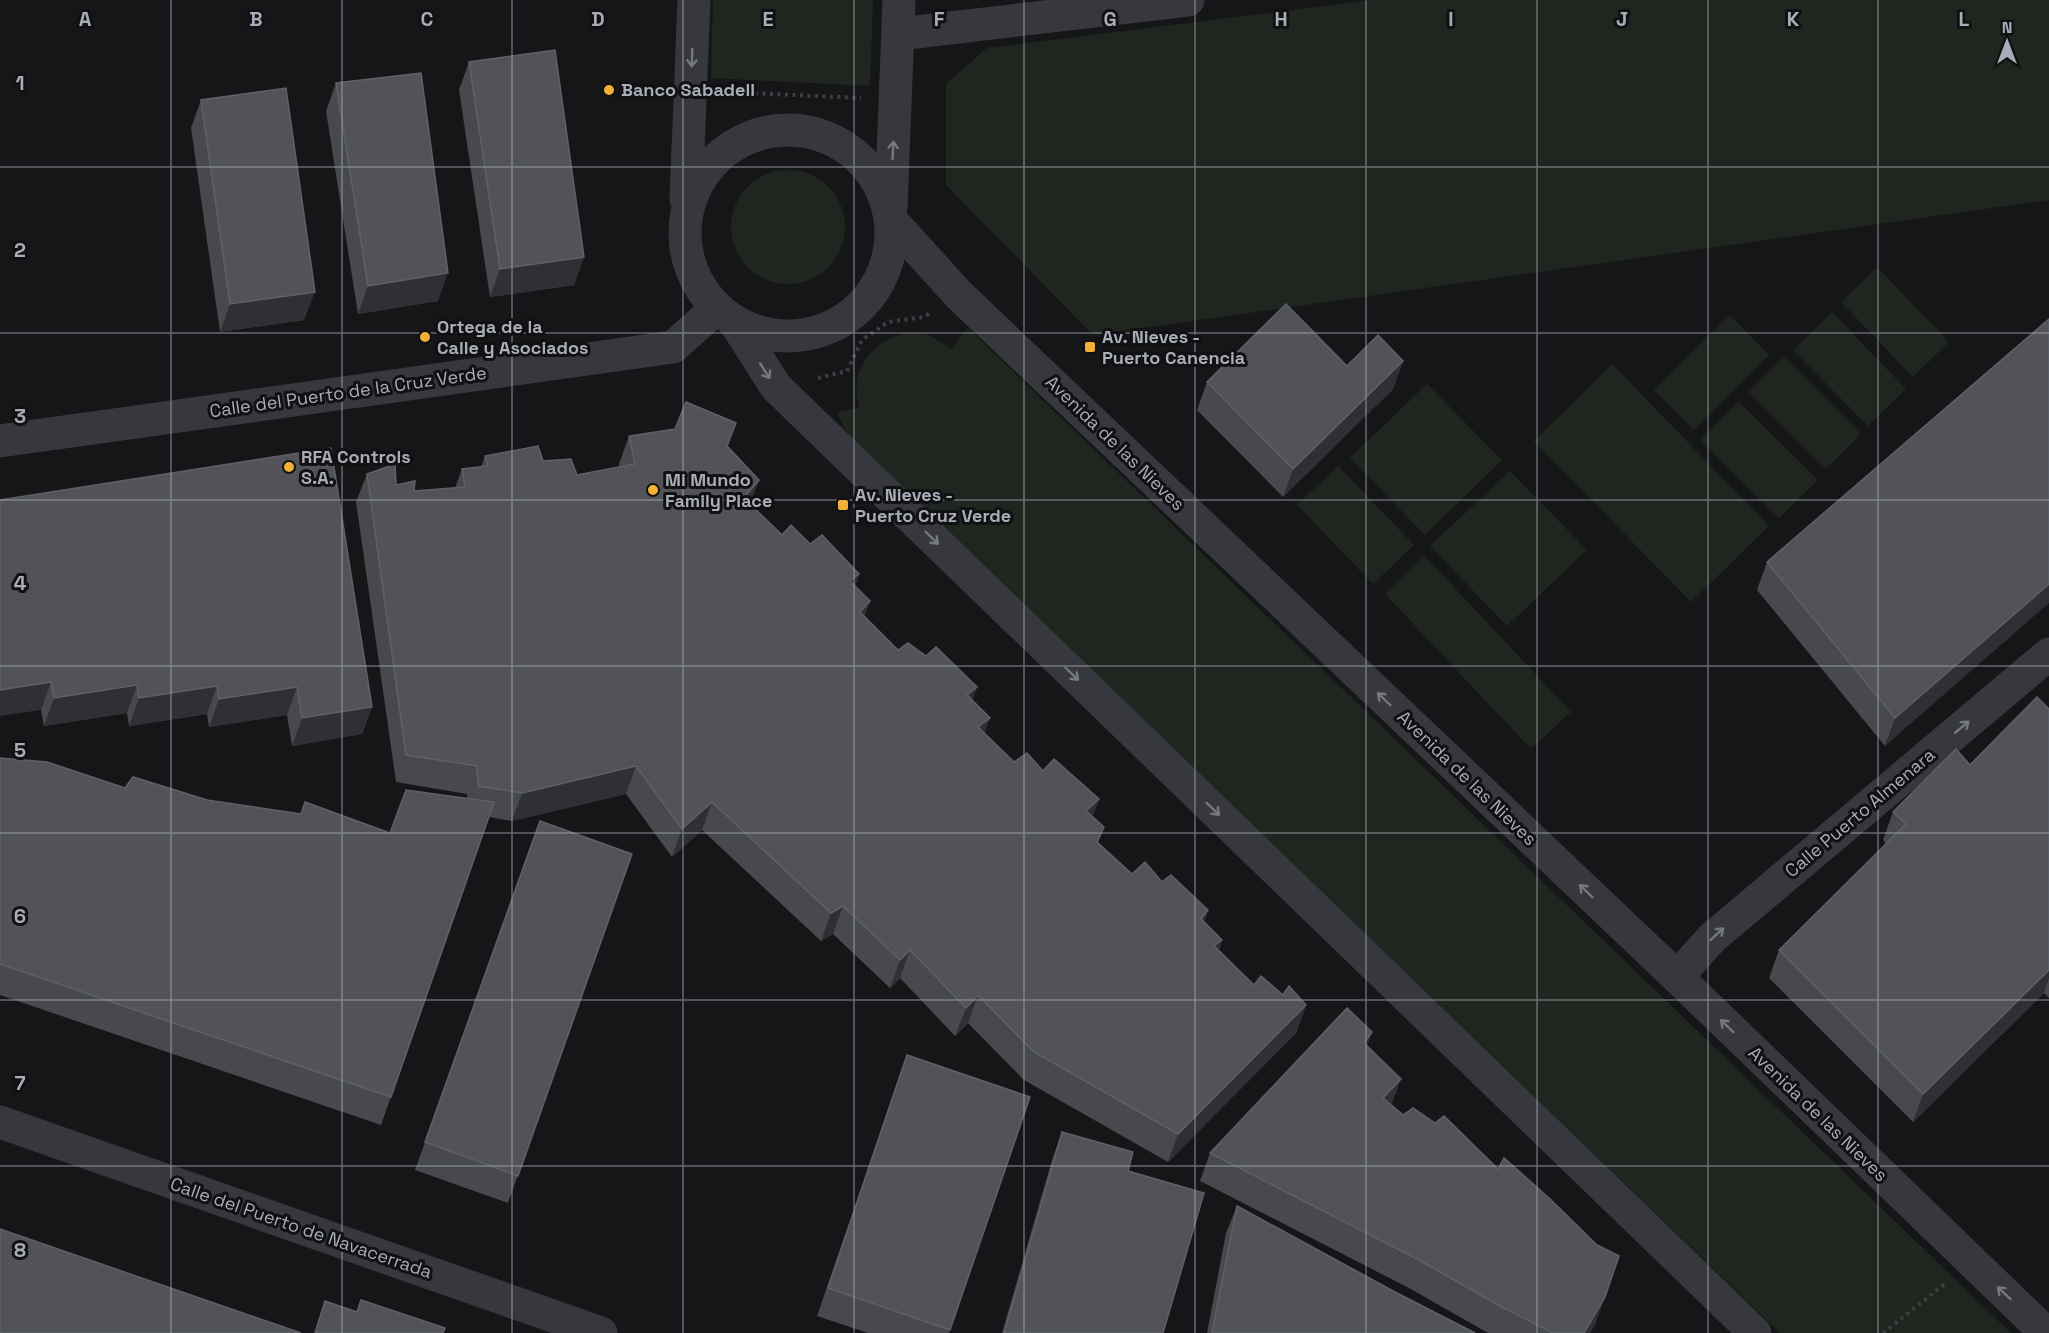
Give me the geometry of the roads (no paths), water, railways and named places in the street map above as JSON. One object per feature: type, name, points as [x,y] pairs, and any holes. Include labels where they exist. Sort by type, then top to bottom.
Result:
[{"type":"street","points":[[694,0],[684,224],[687,255],[698,284],[725,315],[776,387],[1755,1333]]},
{"type":"street","points":[[725,315],[761,333],[789,336],[818,332],[845,320],[867,301],[883,276],[891,249],[899,0]]},
{"type":"street","points":[[899,34],[1188,0]]},
{"type":"street","points":[[684,224],[692,194],[706,168],[729,147],[756,134],[786,129],[816,133],[844,145],[867,165],[883,190],[891,214]]},
{"type":"street","name":"Avenida de las Nieves","points":[[891,214],[959,295],[1677,977],[2046,1333]]},
{"type":"street","name":"Calle del Puerto de la Cruz Verde","points":[[0,441],[673,347],[725,315]]},
{"type":"street","name":"Calle Puerto Almenara","points":[[1677,977],[1712,938],[2049,654]]},
{"type":"street","name":"Calle del Puerto de Navacerrada","points":[[0,1122],[602,1333]]},
{"type":"place","name":"Banco Sabadell","points":[[609,90]]},
{"type":"place","name":"Ortega de la Calle y Asociados","points":[[425,337]]},
{"type":"place","name":"Av. Nieves - Puerto Canencia","points":[[1090,347]]},
{"type":"place","name":"RFA Controls S.A.","points":[[289,467]]},
{"type":"place","name":"Mi Mundo Family Place","points":[[653,490]]},
{"type":"place","name":"Av. Nieves - Puerto Cruz Verde","points":[[843,505]]}]
